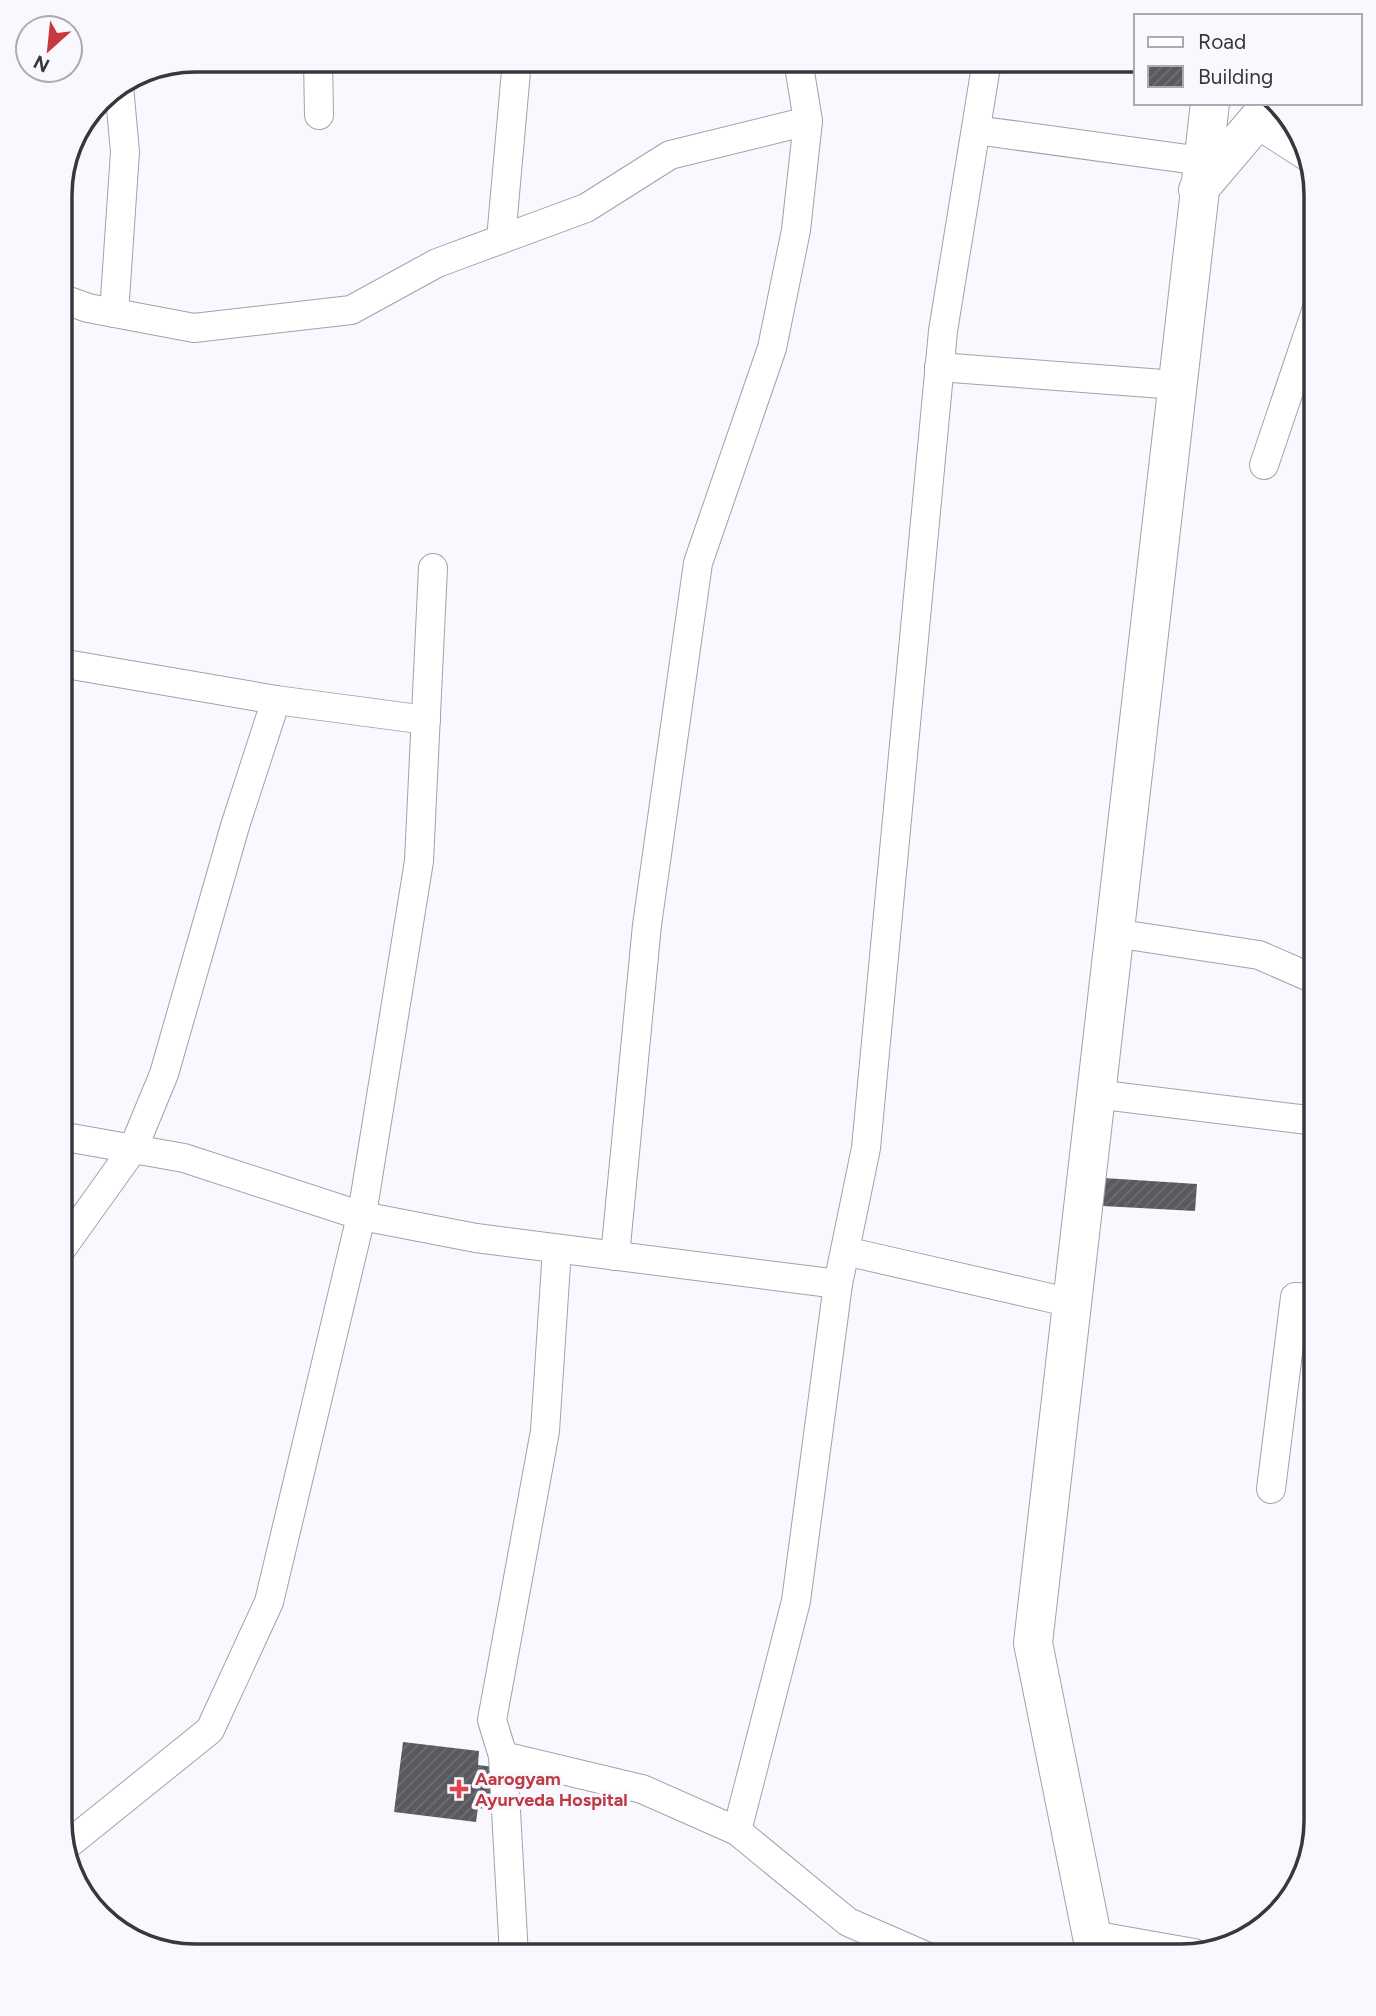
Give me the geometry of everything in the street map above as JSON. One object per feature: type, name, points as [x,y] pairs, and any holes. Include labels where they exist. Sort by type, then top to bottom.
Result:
[{"type":"street","points":[[318,72],[319,114]]},
{"type":"street","points":[[501,239],[516,72]]},
{"type":"street","points":[[615,1256],[648,925],[698,563],[772,348],[796,230],[808,121],[800,72]]},
{"type":"street","points":[[737,1831],[796,1601],[838,1284],[866,1149],[939,367],[985,72]]},
{"type":"street","points":[[114,313],[125,152],[121,97]]},
{"type":"street","points":[[1094,1944],[1033,1643],[1210,105]]},
{"type":"street","points":[[1200,175],[1263,113],[1292,142]]},
{"type":"street","points":[[72,301],[114,313],[194,328],[351,310],[436,263],[586,208],[670,155],[808,121]]},
{"type":"street","points":[[975,130],[1200,175]]},
{"type":"street","points":[[1264,465],[1304,349]]},
{"type":"street","points":[[939,367],[1176,385]]},
{"type":"street","points":[[74,1840],[210,1730],[269,1602],[362,1216],[419,861],[433,568]]},
{"type":"street","points":[[72,665],[276,700],[426,720]]},
{"type":"street","points":[[72,1234],[132,1149],[164,1074],[235,826],[276,700]]},
{"type":"street","points":[[1114,933],[1259,955],[1304,974]]},
{"type":"street","points":[[1095,1094],[1304,1119]]},
{"type":"street","points":[[72,1138],[184,1158],[362,1216],[476,1238],[838,1284]]},
{"type":"street","points":[[513,1944],[503,1756],[492,1720],[545,1431],[557,1249]]},
{"type":"street","points":[[845,1251],[1072,1303]]},
{"type":"street","points":[[1271,1489],[1295,1297],[1304,1297]]},
{"type":"street","points":[[503,1756],[642,1789],[737,1831],[848,1922],[898,1944]]},
{"type":"building","points":[[1104,1178],[1197,1184],[1195,1211],[1103,1206]]},
{"type":"building","points":[[403,1742],[479,1751],[478,1765],[518,1770],[513,1812],[478,1808],[476,1822],[394,1812]]},
{"type":"place","name":"Aarogyam Ayurveda Hospital","points":[[459,1789]]}]
